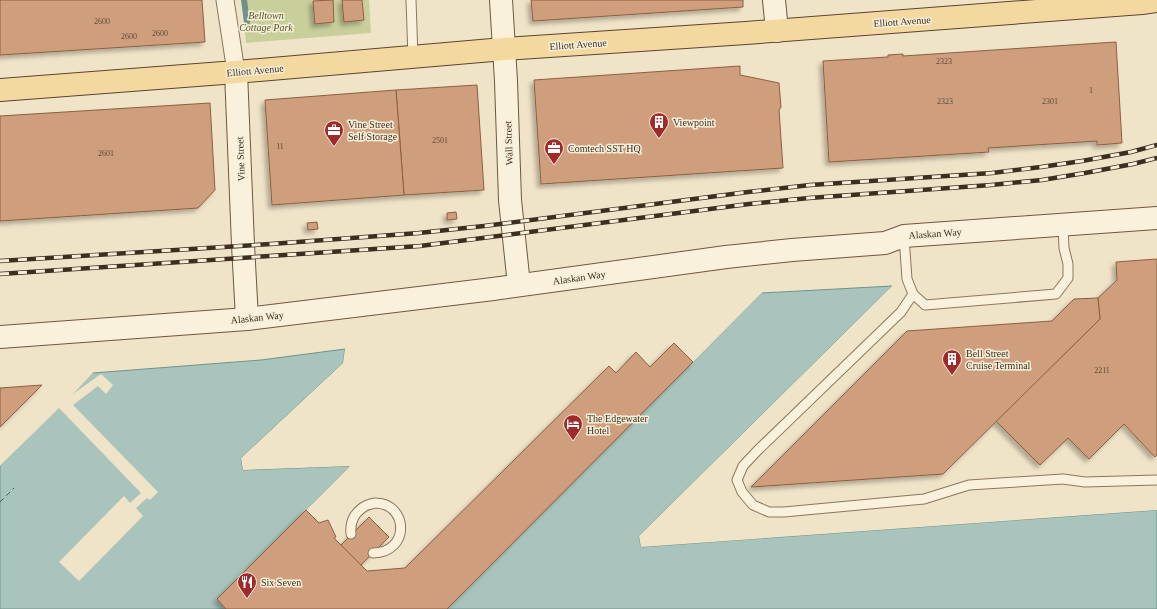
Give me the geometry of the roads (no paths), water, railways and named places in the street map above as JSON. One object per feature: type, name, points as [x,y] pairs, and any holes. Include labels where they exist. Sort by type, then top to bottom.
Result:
[{"type":"main road","name":"Wall Street","points":[[501,0],[506,81],[510,200],[519,285]]},
{"type":"main road","points":[[774,0],[776,31]]},
{"type":"main road","name":"Elliott Avenue","points":[[0,90],[504,49],[776,31],[1147,1]]},
{"type":"main road","name":"Vine Street","points":[[236,72],[243,246],[248,319]]},
{"type":"main road","name":"Alaskan Way","points":[[0,337],[248,319],[726,257],[884,243],[904,236],[1157,218]]},
{"type":"street","name":"Vine Street","points":[[225,0],[236,72]]},
{"type":"lane","points":[[411,0],[413,57]]},
{"type":"lane","points":[[904,236],[907,279],[913,294],[925,306],[1056,294],[1068,278],[1068,264],[1064,248],[1063,225]]},
{"type":"lane","points":[[913,294],[901,312],[743,466],[737,480],[742,492],[753,504],[769,512],[784,512],[924,499],[969,486],[1063,479],[1085,482],[1157,480]]},
{"type":"lane","points":[[351,534],[354,517],[362,508],[371,504],[380,504],[396,513],[400,521],[401,528],[399,537],[387,551],[373,553]]},
{"type":"water","points":[[892,286],[639,536],[641,547],[1157,510],[1157,609],[447,609],[762,293]]},
{"type":"water","points":[[345,349],[343,363],[241,458],[243,470],[350,466],[217,599],[226,609],[0,609],[0,466],[93,373],[261,360]]},
{"type":"waterway","points":[[244,0],[247,22]]},
{"type":"railway","points":[[0,261],[419,233],[810,185],[992,173],[1082,161],[1131,152],[1157,145]]},
{"type":"railway","points":[[0,274],[420,246],[749,204],[1042,180],[1133,164],[1157,158]]},
{"type":"place","name":"Viewpoint","points":[[659,139]]},
{"type":"place","name":"Vine Street Self Storage","points":[[334,147]]},
{"type":"place","name":"Comtech SST HQ","points":[[554,165]]},
{"type":"place","name":"Bell Street Cruise Terminal","points":[[952,376]]},
{"type":"place","name":"The Edgewater Hotel","points":[[573,441]]},
{"type":"place","name":"Six Seven","points":[[247,599]]},
{"type":"park label","name":"Belltown Cottage Park","points":[[266,20]]}]
